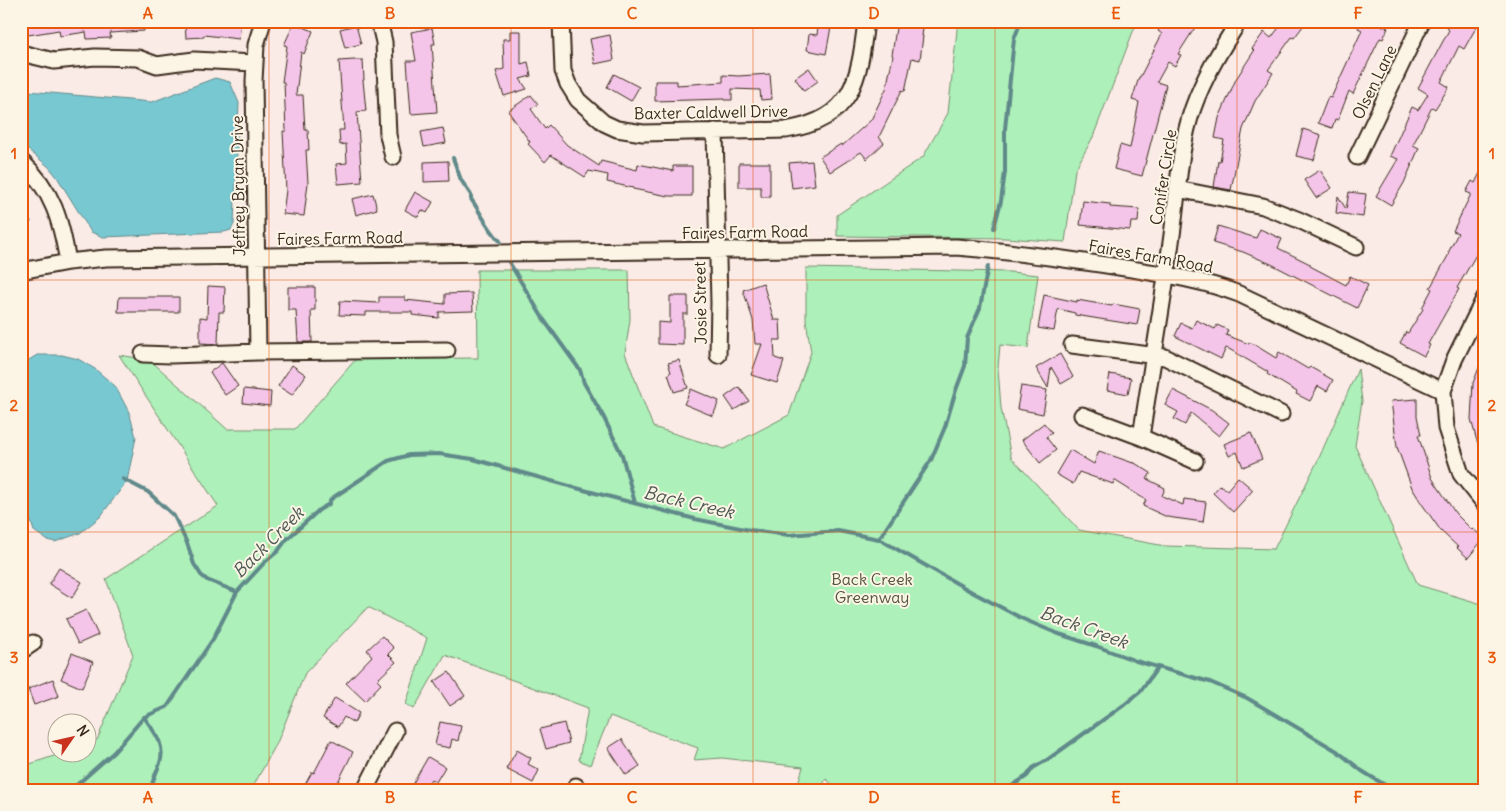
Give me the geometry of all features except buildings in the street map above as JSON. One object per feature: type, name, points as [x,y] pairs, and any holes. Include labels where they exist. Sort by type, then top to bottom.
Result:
[{"type":"street","name":"Jeffrey Bryan Drive","points":[[258,352],[254,63],[256,45],[263,21]]},
{"type":"street","points":[[379,21],[384,42],[388,136],[393,157]]},
{"type":"street","name":"Baxter Caldwell Drive","points":[[561,21],[563,70],[568,84],[578,100],[604,123],[617,129],[637,132],[786,130],[806,127],[824,119],[848,96],[856,82],[866,21]]},
{"type":"street","name":"Conifer Circle","points":[[1141,437],[1177,189],[1193,109],[1211,66],[1239,21]]},
{"type":"street","name":"Olsen Lane","points":[[1357,157],[1422,21]]},
{"type":"street","points":[[21,53],[54,61],[94,57],[138,58],[149,63],[162,65],[194,60],[254,63]]},
{"type":"street","name":"Josie Street","points":[[715,131],[719,303],[718,355]]},
{"type":"street","points":[[21,161],[37,177],[55,208],[62,228],[68,262]]},
{"type":"street","points":[[1177,189],[1263,206],[1299,220],[1356,248]]},
{"type":"street","name":"Faires Farm Road","points":[[21,271],[68,262],[106,258],[956,247],[1032,254],[1166,274],[1215,285],[1239,294],[1443,391]]},
{"type":"street","points":[[1485,297],[1454,360],[1443,391],[1446,428],[1461,474],[1485,504]]},
{"type":"street","points":[[1072,345],[1166,357],[1281,414]]},
{"type":"street","points":[[143,354],[447,350]]},
{"type":"street","points":[[1082,415],[1141,437],[1195,462]]},
{"type":"street","points":[[365,790],[395,731]]},
{"type":"green space","points":[[958,21],[1140,21],[1134,29],[1093,137],[1075,170],[1065,242],[1005,238],[837,236],[837,215],[923,157],[948,113]]},
{"type":"green space","name":"Back Creek Greenway","points":[[806,268],[1010,272],[1038,275],[1028,348],[1000,345],[998,368],[1001,408],[1011,457],[1079,530],[1165,546],[1274,549],[1319,458],[1358,369],[1362,401],[1355,446],[1418,585],[1485,605],[1485,790],[839,790],[826,779],[820,790],[796,790],[803,767],[722,758],[694,760],[698,748],[610,716],[590,765],[579,760],[588,708],[445,655],[414,709],[406,704],[427,638],[368,607],[305,673],[277,743],[251,790],[21,790],[21,767],[48,758],[48,764],[98,764],[98,738],[133,655],[106,579],[218,506],[119,355],[150,360],[227,429],[295,429],[356,359],[478,358],[477,270],[629,270],[630,320],[625,353],[653,427],[724,449],[789,415],[811,352],[806,320]]},
{"type":"water","points":[[215,78],[230,82],[239,103],[234,224],[231,230],[224,232],[103,237],[91,232],[57,177],[49,167],[21,142],[21,93],[28,91],[152,102]]},
{"type":"water","points":[[37,355],[62,355],[78,359],[95,369],[115,386],[129,412],[136,437],[127,481],[100,517],[80,533],[55,542],[47,540],[34,531],[21,492],[21,365]]},
{"type":"waterway","points":[[994,228],[1001,201],[1005,172],[1005,129],[1014,39],[1021,21]]},
{"type":"waterway","points":[[453,158],[461,180],[471,195],[471,199],[500,241]]},
{"type":"waterway","points":[[509,262],[544,320],[580,370],[584,383],[622,455],[635,503]]},
{"type":"waterway","points":[[879,539],[931,460],[945,427],[965,366],[967,338],[980,308],[988,266]]},
{"type":"waterway","name":"Back Creek","points":[[71,790],[114,752],[144,717],[167,707],[213,639],[237,592],[278,551],[286,540],[319,510],[329,504],[331,499],[388,461],[409,455],[439,454],[473,459],[695,519],[750,530],[789,535],[838,531],[879,539],[1023,619],[1056,633],[1136,661],[1210,682],[1247,698],[1337,751],[1362,771],[1393,790]]},
{"type":"waterway","points":[[123,479],[148,492],[174,516],[187,543],[194,564],[201,575],[207,580],[237,592]]},
{"type":"waterway","points":[[1006,790],[1027,776],[1033,768],[1124,705],[1140,692],[1158,667]]},
{"type":"waterway","points":[[144,717],[158,738],[161,750],[160,763],[153,779],[151,790]]}]
